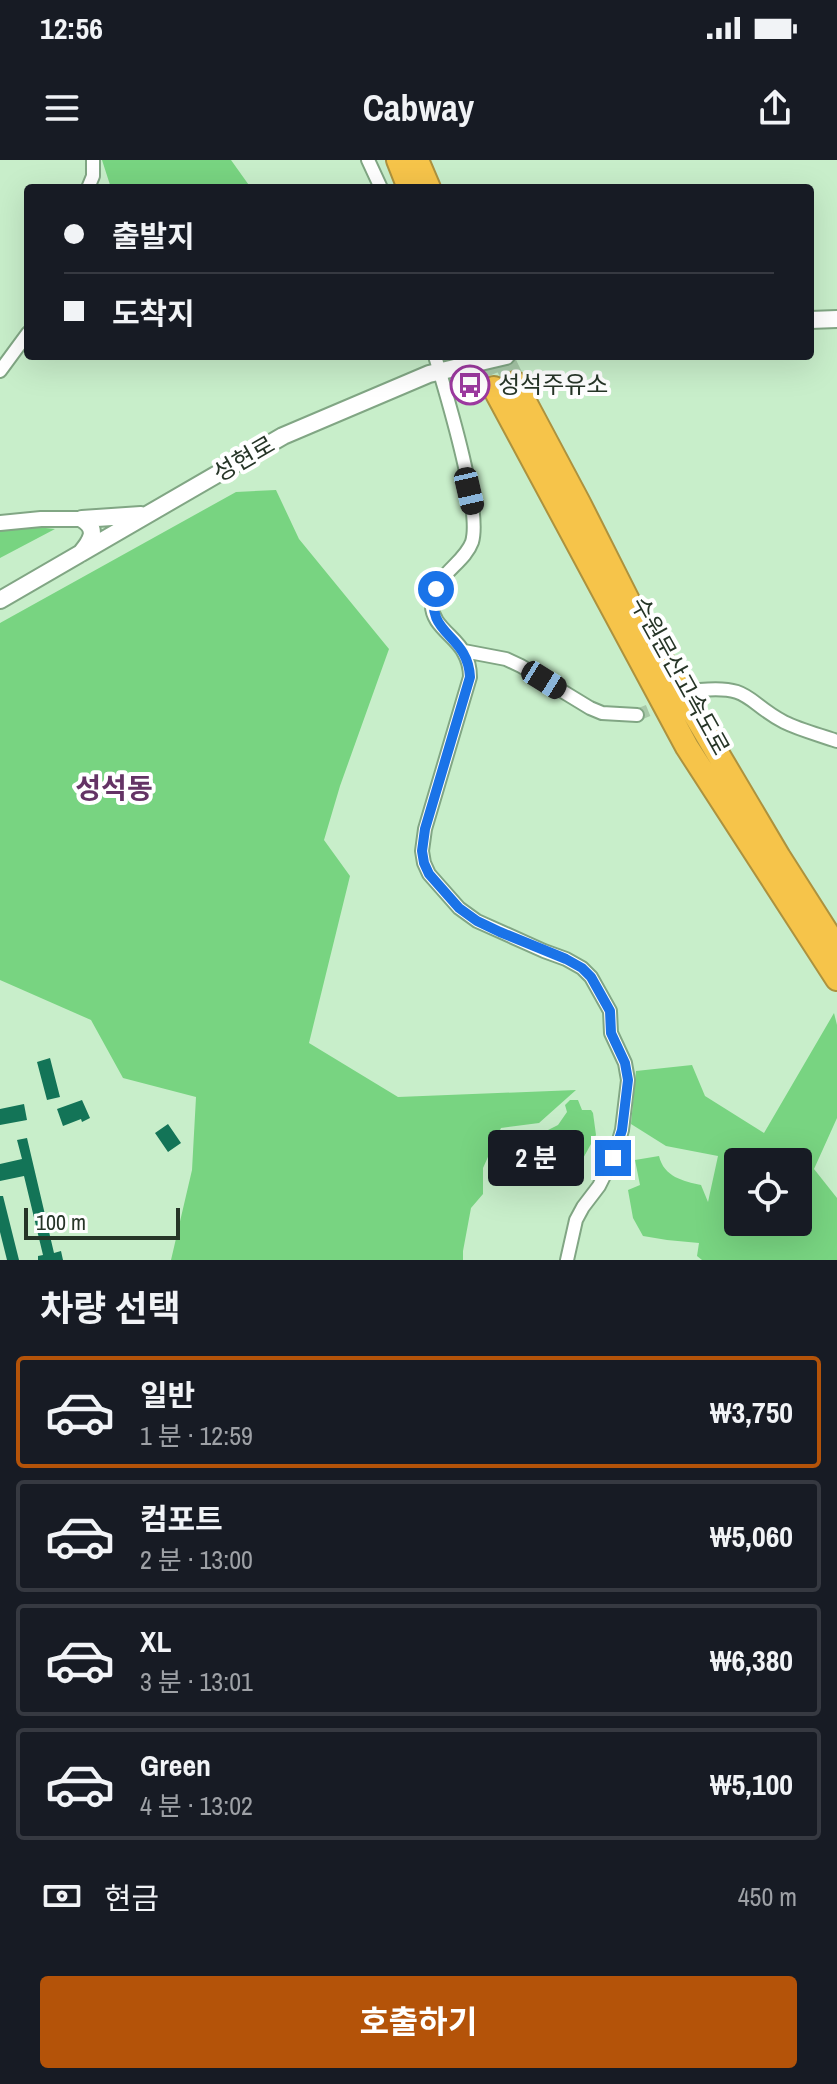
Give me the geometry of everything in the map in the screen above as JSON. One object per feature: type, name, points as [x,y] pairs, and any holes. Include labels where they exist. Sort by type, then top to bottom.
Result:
[{"type":"highway","points":[[398,160],[407,184]]},
{"type":"highway","points":[[417,160],[427,184]]},
{"type":"highway","name":"수원문산고속도로","points":[[837,948],[779,857],[635,614],[579,503],[504,385],[687,747],[837,979]]},
{"type":"main road","points":[[814,320],[837,319]]},
{"type":"main road","name":"성현로","points":[[0,600],[283,436],[429,374],[437,364],[472,360]]},
{"type":"main road","points":[[82,519],[150,514]]},
{"type":"main road","points":[[80,555],[88,545],[92,529],[82,519]]},
{"type":"street","points":[[90,184],[93,160]]},
{"type":"street","points":[[368,160],[379,184]]},
{"type":"street","points":[[0,371],[24,338]]},
{"type":"street","points":[[437,364],[475,522],[470,548],[446,572],[432,603],[435,618],[464,651],[470,677],[425,829],[424,863],[429,874],[459,908],[477,921],[566,959],[591,977],[610,1011],[611,1033],[627,1071],[625,1114],[615,1154],[599,1186],[576,1220],[567,1260]]},
{"type":"street","points":[[0,523],[82,519]]},
{"type":"street","points":[[464,651],[506,659],[602,713],[637,715]]},
{"type":"street","points":[[700,690],[735,690],[749,696],[785,722],[837,741]]},
{"type":"green space","points":[[102,160],[231,160],[248,184],[110,184]]},
{"type":"green space","points":[[276,490],[299,539],[389,649],[324,840],[350,876],[309,1043],[398,1097],[576,1090],[539,1123],[501,1128],[483,1168],[483,1194],[471,1208],[463,1260],[171,1260],[192,1170],[196,1097],[123,1078],[91,1020],[0,980],[0,623],[236,492]]},
{"type":"green space","points":[[0,529],[55,529],[0,558]]},
{"type":"green space","points":[[834,1013],[837,1025],[837,1118],[814,1169],[837,1198],[837,1260],[702,1260],[697,1256],[699,1243],[643,1236],[633,1218],[628,1190],[640,1185],[635,1160],[659,1156],[670,1173],[681,1180],[701,1185],[708,1202],[718,1156],[666,1146],[631,1124],[636,1071],[692,1065],[705,1096],[764,1133]]},
{"type":"green space","points":[[570,1100],[578,1100],[582,1110],[591,1110],[596,1135],[581,1162],[566,1180],[559,1182],[548,1178],[543,1168],[548,1147],[546,1131],[558,1125],[567,1112],[565,1105]]},
{"type":"building","points":[[50,1058],[60,1097],[47,1100],[37,1062]]},
{"type":"building","points":[[82,1100],[90,1118],[63,1126],[57,1109]]},
{"type":"building","points":[[24,1104],[27,1120],[0,1125],[0,1109]]},
{"type":"building","points":[[168,1124],[181,1143],[168,1152],[155,1133]]},
{"type":"building","points":[[27,1138],[54,1253],[61,1251],[63,1260],[38,1260],[38,1256],[43,1255],[24,1176],[0,1181],[0,1164],[22,1159],[17,1140]]},
{"type":"building","points":[[0,1196],[3,1196],[19,1260],[7,1260],[0,1232]]},
{"type":"tunnel","points":[[482,360],[494,388]]},
{"type":"tunnel","points":[[504,360],[515,383]]},
{"type":"tunnel","points":[[637,715],[667,703]]},
{"type":"place","name":"성석주유소","points":[[470,385]]},
{"type":"district","name":"성석동","points":[[114,788]]},
{"type":"route","points":[[436,589],[432,603],[435,618],[464,651],[470,677],[425,829],[424,863],[429,874],[459,908],[477,921],[566,959],[591,977],[610,1011],[611,1033],[625,1063],[628,1080],[622,1130],[613,1158]]}]
